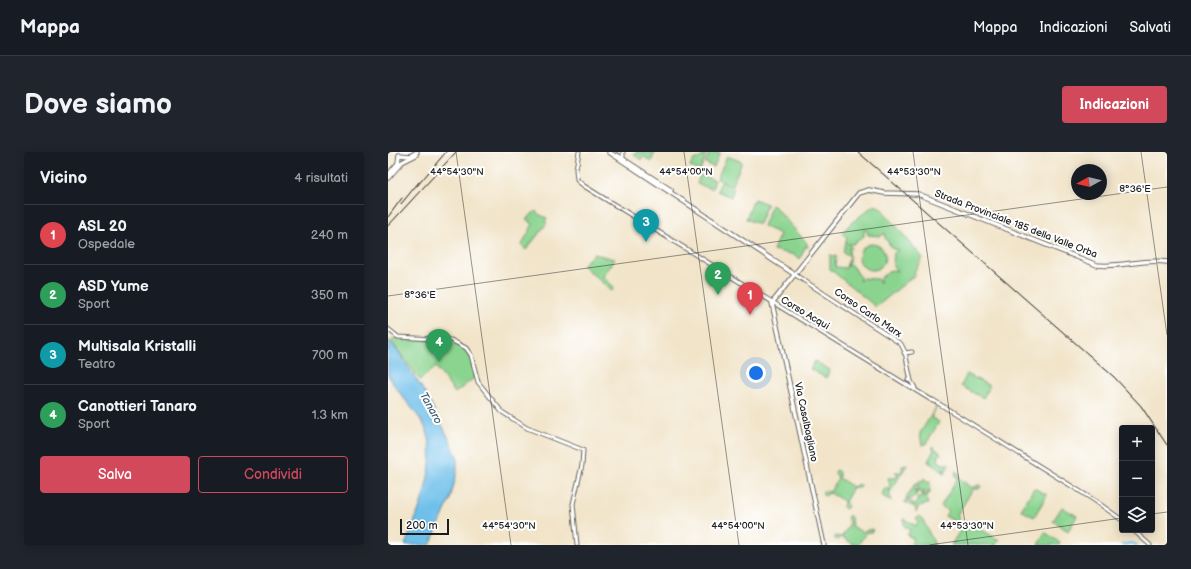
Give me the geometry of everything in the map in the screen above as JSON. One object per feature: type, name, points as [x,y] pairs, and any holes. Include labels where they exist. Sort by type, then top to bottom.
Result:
[{"type":"main road","points":[[402,161],[398,156],[403,154],[410,156],[418,152]]},
{"type":"main road","points":[[388,175],[398,164],[412,158],[418,152]]},
{"type":"main road","points":[[609,152],[623,160]]},
{"type":"main road","points":[[613,152],[623,160]]},
{"type":"main road","points":[[388,178],[402,161],[403,154]]},
{"type":"main road","name":"Corso Carlo Marx","points":[[623,160],[794,274]]},
{"type":"main road","name":"Strada Provinciale 185 della Valle Orba","points":[[794,274],[862,191],[869,190],[884,193],[907,193],[921,196],[1097,265],[1108,266],[1156,261],[1167,262]]},
{"type":"main road","points":[[772,302],[794,274]]},
{"type":"main road","name":"Via Casalbagliano","points":[[772,302],[824,545]]},
{"type":"street","name":"Corso Acqui","points":[[579,152],[576,169],[577,180],[900,381],[908,382]]},
{"type":"street","points":[[623,152],[623,160]]},
{"type":"street","name":"Corso Carlo Marx","points":[[794,274],[899,343],[905,353]]},
{"type":"street","points":[[388,329],[398,337],[450,340],[466,348],[472,355],[478,382],[502,412],[527,428],[583,450],[581,470],[573,504],[577,545]]},
{"type":"street","points":[[912,352],[905,353],[908,382],[933,401],[1111,510],[1119,517]]},
{"type":"street","points":[[1136,533],[1150,545]]},
{"type":"green space","points":[[636,152],[655,152],[651,162],[643,156],[641,160],[634,155]]},
{"type":"green space","points":[[700,152],[707,152],[700,171],[690,167],[693,160],[701,158],[703,155]]},
{"type":"green space","points":[[710,152],[720,152],[714,167],[705,163]]},
{"type":"green space","points":[[727,156],[742,162],[732,185],[717,179]]},
{"type":"green space","points":[[700,175],[715,180],[712,189],[697,184]]},
{"type":"green space","points":[[721,182],[734,188],[731,197],[717,191]]},
{"type":"green space","points":[[754,199],[767,204],[759,224],[746,219]]},
{"type":"green space","points":[[772,204],[806,242],[808,247],[805,247],[800,259],[795,255],[773,250],[780,234],[763,226]]},
{"type":"green space","points":[[874,205],[880,207],[923,258],[914,272],[916,274],[876,307],[830,269],[830,255],[836,256],[835,267],[846,268],[847,265],[851,265],[860,276],[859,281],[863,278],[877,279],[880,284],[880,278],[891,270],[897,271],[893,266],[894,253],[898,250],[893,249],[885,238],[885,233],[881,236],[868,235],[867,231],[864,230],[864,236],[853,244],[848,244],[852,248],[849,248],[850,256],[843,252],[847,238],[842,233],[850,224]]},
{"type":"green space","points":[[536,211],[538,214],[547,218],[545,222],[547,223],[526,250],[522,245],[533,224],[526,219]]},
{"type":"green space","points":[[872,244],[881,248],[885,257],[881,266],[872,270],[863,266],[859,257],[863,248]]},
{"type":"green space","points":[[594,254],[615,259],[603,277],[614,287],[612,291],[582,265]]},
{"type":"green space","points":[[395,338],[399,340],[438,340],[458,345],[470,356],[474,378],[455,393],[436,367],[420,380],[391,341]]},
{"type":"green space","points":[[815,361],[830,370],[826,378],[810,369]]},
{"type":"green space","points":[[967,374],[990,386],[983,398],[961,386]]},
{"type":"green space","points":[[937,406],[931,417],[939,422],[926,444],[922,445],[920,433]]},
{"type":"green space","points":[[932,446],[941,453],[938,457],[939,462],[949,464],[945,473],[943,467],[945,474],[928,462],[932,461],[928,461],[934,450]]},
{"type":"green space","points":[[907,465],[890,492],[889,489],[891,501],[881,495],[886,487],[889,488],[890,485],[888,478],[896,478],[898,473],[895,472],[902,472],[902,466]]},
{"type":"green space","points":[[836,470],[839,472],[839,478],[853,487],[845,502],[848,506],[846,509],[843,507],[844,501],[830,493],[824,496],[822,494],[823,491],[830,492],[838,478],[835,473]]},
{"type":"green space","points":[[956,471],[959,473],[959,479],[973,488],[978,485],[981,486],[979,489],[973,489],[957,515],[960,521],[958,523],[945,516],[948,511],[941,506],[957,479],[955,474]]},
{"type":"green space","points":[[924,478],[927,482],[931,482],[929,485],[932,487],[928,491],[931,491],[926,498],[928,504],[919,506],[916,512],[916,508],[904,502],[910,500],[912,504],[916,505],[918,497],[927,495],[927,491],[924,491],[925,494],[921,495],[922,492],[919,491],[917,494],[915,489],[918,489],[919,487],[916,485],[914,487],[916,497],[905,500],[916,482],[918,485],[920,480],[923,482]]},
{"type":"green space","points":[[858,484],[861,485],[860,488],[853,487]]},
{"type":"green space","points":[[1034,488],[1047,495],[1034,517],[1021,510]]},
{"type":"green space","points":[[1062,507],[1077,516],[1068,531],[1053,521]]},
{"type":"green space","points":[[849,515],[851,517],[852,526],[862,532],[871,529],[873,530],[872,532],[866,533],[858,545],[854,545],[842,537],[850,523],[847,518]]},
{"type":"green space","points":[[920,516],[935,545],[914,545],[911,543],[914,539],[907,535],[910,530],[904,526],[904,519],[916,526],[918,521],[916,519]]},
{"type":"green space","points":[[966,521],[999,540],[996,545],[951,545]]},
{"type":"green space","points":[[1045,532],[1060,543],[1059,545],[1038,545]]},
{"type":"green space","points":[[836,536],[842,537],[837,540],[834,538]]},
{"type":"water","name":"Tanaro","points":[[388,340],[397,350],[424,391],[457,456],[457,472],[450,500],[430,545],[405,545],[416,518],[426,486],[430,455],[429,440],[425,427],[390,379],[388,374]]},
{"type":"waterway","points":[[1122,545],[1131,543],[1137,545]]},
{"type":"railway","points":[[417,186],[446,152]]},
{"type":"railway","points":[[388,226],[456,152]]},
{"type":"railway","points":[[858,152],[1114,377],[1141,406],[1167,445]]},
{"type":"railway","points":[[401,204],[419,182]]},
{"type":"railway","points":[[388,217],[402,198]]},
{"type":"place","name":"Multisala Kristalli","points":[[646,242]]},
{"type":"place","name":"ASD Yume","points":[[718,295]]},
{"type":"place","name":"ASL 20","points":[[750,315]]},
{"type":"place","name":"Canottieri Tanaro","points":[[439,362]]}]
